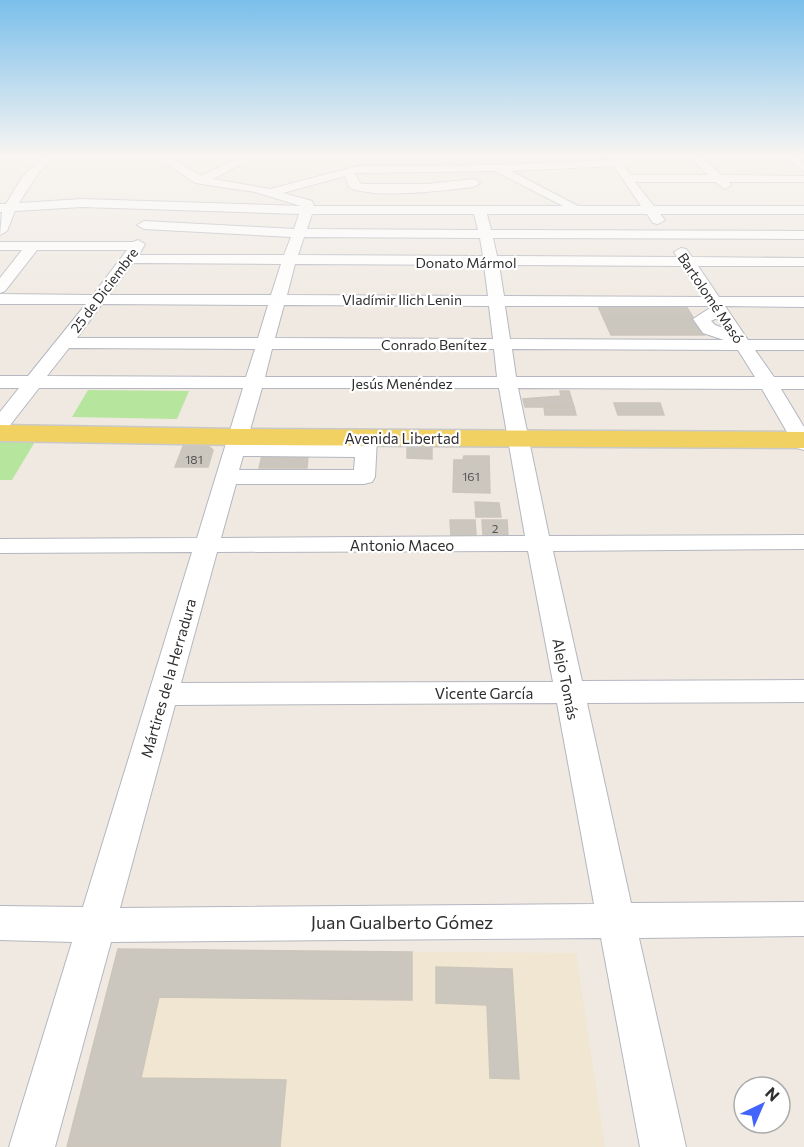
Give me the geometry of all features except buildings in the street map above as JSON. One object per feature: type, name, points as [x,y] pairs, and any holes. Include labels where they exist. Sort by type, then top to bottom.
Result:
[{"type":"main road","name":"Avenida Libertad","points":[[1,424],[236,447],[366,445],[515,431]]},
{"type":"main road","name":"Avenida Libertad","points":[[236,447],[515,431],[801,435]]},
{"type":"street","points":[[0,231],[5,210]]},
{"type":"street","name":"25 de Diciembre","points":[[1,424],[133,252],[144,225],[157,210]]},
{"type":"street","points":[[225,210],[268,210]]},
{"type":"street","name":"Mártires de la Herradura","points":[[32,1147],[289,261],[308,210]]},
{"type":"street","points":[[312,210],[486,235],[575,210],[804,210]]},
{"type":"street","name":"Bartolomé Masó","points":[[650,211],[669,235],[715,307]]},
{"type":"street","points":[[752,211],[803,263]]},
{"type":"street","points":[[144,225],[300,232],[486,235],[804,235]]},
{"type":"street","name":"Donato Mármol","points":[[0,246],[289,261],[486,235],[687,262],[803,263]]},
{"type":"street","name":"Alejo Tomás","points":[[486,235],[498,300],[501,344],[515,431],[663,1147]]},
{"type":"street","points":[[0,288],[33,246]]},
{"type":"street","name":"Vladímir Ilich Lenin","points":[[0,299],[498,300],[715,307],[804,302]]},
{"type":"street","points":[[715,307],[701,319],[709,329],[740,342]]},
{"type":"street","name":"Bartolomé Masó","points":[[740,342],[801,435]]},
{"type":"street","name":"Conrado Benítez","points":[[64,343],[740,342],[804,345]]},
{"type":"street","name":"Jesús Menéndez","points":[[0,382],[804,383]]},
{"type":"street","points":[[236,447],[364,477],[366,445]]},
{"type":"street","name":"Antonio Maceo","points":[[0,546],[804,542]]},
{"type":"street","name":"Vicente García","points":[[164,694],[804,691]]},
{"type":"street","name":"Juan Gualberto Gómez","points":[[0,923],[97,925],[804,919]]},
{"type":"shaded area","points":[[118,949],[576,953],[605,1147],[67,1147]]},
{"type":"green space","points":[[88,390],[189,391],[177,419],[72,417]]},
{"type":"green space","points":[[0,438],[36,440],[12,480],[0,480]]}]
